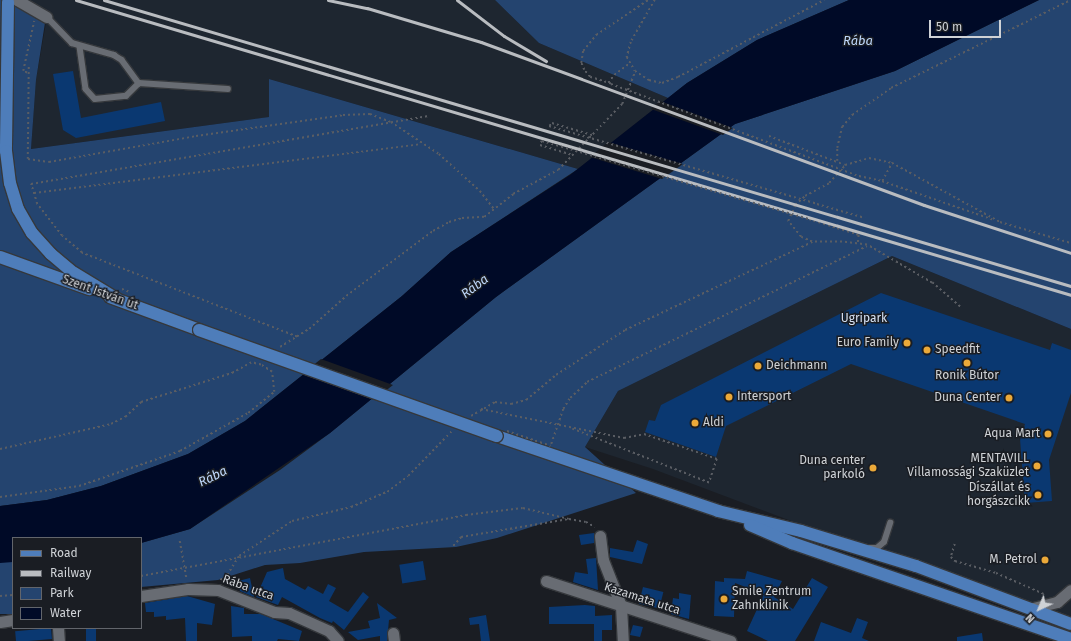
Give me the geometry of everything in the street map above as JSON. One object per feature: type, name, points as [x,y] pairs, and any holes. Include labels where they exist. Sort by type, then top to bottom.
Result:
[{"type":"main road","points":[[0,14],[11,0]]},
{"type":"main road","points":[[0,28],[11,0]]},
{"type":"main road","points":[[11,0],[6,151],[10,183],[18,209],[32,233],[51,254],[74,274],[118,293]]},
{"type":"main road","name":"Szent István út","points":[[0,257],[118,293],[199,330],[497,436],[718,511]]},
{"type":"main road","points":[[718,511],[853,546],[1033,608],[1071,624]]},
{"type":"main road","points":[[718,511],[792,543],[1071,639]]},
{"type":"street","points":[[11,0],[47,17]]},
{"type":"street","points":[[600,536],[603,560],[621,606],[623,641]]},
{"type":"street","name":"Kazamata utca","points":[[546,581],[731,641]]},
{"type":"street","name":"Rába utca","points":[[142,596],[204,588],[218,590],[274,612],[289,613],[329,631],[338,641]]},
{"type":"street","points":[[1033,608],[1057,602],[1071,590]]},
{"type":"street","points":[[0,622],[12,620]]},
{"type":"street","points":[[58,629],[59,641]]},
{"type":"lane","points":[[47,17],[72,43],[80,47],[93,48],[114,55],[132,70],[139,83]]},
{"type":"lane","points":[[80,47],[86,89],[95,99],[126,96],[139,83],[228,89]]},
{"type":"lane","points":[[853,546],[877,548],[884,542],[890,523]]},
{"type":"path","points":[[648,0],[596,35],[583,51],[581,63],[590,77],[859,176],[882,181],[1000,222],[1071,243]]},
{"type":"path","points":[[655,0],[631,42],[627,57],[635,71],[649,80],[662,83],[669,81],[824,0]]},
{"type":"path","points":[[837,161],[837,148],[842,127],[852,115],[891,88],[1071,0]]},
{"type":"path","points":[[28,74],[23,71],[36,12]]},
{"type":"path","points":[[608,83],[614,75],[630,63]]},
{"type":"path","points":[[29,67],[28,159],[49,162],[196,136],[343,115],[370,114],[390,122],[421,144],[439,154],[480,191],[495,210]]},
{"type":"path","points":[[275,350],[297,337],[346,296],[433,232],[449,222],[462,218],[484,217],[495,210],[513,194],[558,170],[622,104],[635,71]]},
{"type":"path","points":[[297,337],[82,253],[50,221],[37,204],[31,184],[428,116]]},
{"type":"path","points":[[593,135],[552,123],[550,126],[865,218]]},
{"type":"path","points":[[769,136],[845,165]]},
{"type":"path","points":[[573,155],[540,145],[542,141],[859,234],[858,243]]},
{"type":"path","points":[[34,193],[421,144]]},
{"type":"path","points":[[960,307],[932,283],[867,245],[858,243],[812,242],[801,237],[790,226],[788,221],[793,210],[804,196],[829,183],[845,165],[869,158],[892,163],[1000,222]]},
{"type":"path","points":[[882,181],[892,163]]},
{"type":"path","points":[[572,429],[709,483],[716,460],[644,434],[624,438],[557,426],[481,409],[495,402],[511,404],[526,400],[556,375],[625,330],[812,242]]},
{"type":"path","points":[[551,446],[557,426],[570,398],[587,382],[867,245]]},
{"type":"path","points":[[118,293],[133,293]]},
{"type":"path","points":[[0,449],[111,424],[125,416],[141,402],[232,373],[257,360]]},
{"type":"path","points":[[0,497],[79,486],[180,451],[248,413],[274,392],[272,372],[261,365],[251,363]]},
{"type":"path","points":[[204,588],[227,575],[239,556],[292,521],[351,507],[387,492],[408,476],[445,436]]},
{"type":"path","points":[[142,576],[239,556],[425,522],[523,508],[590,524],[600,536]]},
{"type":"path","points":[[453,546],[461,537],[569,519]]},
{"type":"path","points":[[180,541],[184,568]]},
{"type":"path","points":[[955,544],[952,557],[955,561],[996,573],[1034,587],[1049,596]]},
{"type":"path","points":[[0,596],[12,595]]},
{"type":"shaded area","points":[[14,0],[495,0],[539,43],[668,98],[578,169],[269,79],[270,117],[31,149],[36,80],[47,17]]},
{"type":"shaded area","points":[[892,256],[1071,329],[1071,623],[1067,625],[653,469],[585,447],[618,391]]},
{"type":"green space","points":[[0,0],[14,0],[47,10],[36,80],[31,149],[269,117],[269,79],[578,169],[451,252],[402,296],[245,421],[188,454],[101,486],[47,500],[0,506]]},
{"type":"green space","points":[[495,0],[849,0],[757,40],[687,83],[668,98],[539,43]]},
{"type":"green space","points":[[1039,0],[1071,0],[1071,329],[892,256],[618,391],[585,447],[636,493],[497,538],[456,547],[364,552],[300,563],[265,565],[218,580],[142,587],[142,543],[190,529],[280,470],[330,433],[496,297],[735,124],[895,71]]},
{"type":"green space","points":[[0,562],[12,562],[12,614],[0,614]]},
{"type":"water","name":"Rába","points":[[849,0],[1039,0],[895,71],[735,124],[496,297],[330,433],[190,529],[142,543],[142,537],[12,537],[12,562],[0,563],[0,506],[47,500],[101,486],[188,454],[245,421],[402,296],[451,252],[570,175],[687,83],[757,40]]},
{"type":"pier","points":[[660,101],[733,128],[723,135],[651,109]]},
{"type":"pier","points":[[608,142],[683,164],[662,179],[590,157]]},
{"type":"pier","points":[[321,359],[393,385],[374,400],[302,374]]},
{"type":"building","points":[[73,71],[81,118],[161,102],[165,121],[76,138],[63,130],[53,74]]},
{"type":"building","name":"Duna Center","points":[[881,293],[1050,350],[1052,343],[1071,350],[1071,393],[1049,460],[1052,501],[1025,503],[1020,439],[1025,424],[851,364],[726,426],[716,457],[645,432],[649,420],[655,421],[661,405]]},
{"type":"building","points":[[594,533],[594,543],[581,545],[579,535]]},
{"type":"building","points":[[637,540],[648,544],[642,564],[610,557],[610,548],[633,552]]},
{"type":"building","points":[[596,558],[598,590],[573,582],[575,572],[588,574],[586,559]]},
{"type":"building","points":[[423,561],[426,580],[402,584],[399,565]]},
{"type":"building","points":[[283,568],[285,579],[305,590],[308,586],[323,594],[328,584],[336,588],[329,601],[348,612],[363,592],[369,597],[344,630],[333,621],[332,623],[320,618],[282,597],[278,605],[256,597],[267,572]]},
{"type":"building","points":[[747,571],[782,581],[774,597],[793,609],[812,578],[828,587],[795,641],[768,641],[747,631],[764,594],[735,583],[734,617],[714,616],[715,581],[724,582],[724,578],[745,579]]},
{"type":"building","points":[[250,578],[254,597],[240,591],[238,581]]},
{"type":"building","points":[[643,587],[663,592],[659,609],[639,603]]},
{"type":"building","points":[[679,593],[691,595],[689,619],[671,614],[673,598],[679,599]]},
{"type":"building","points":[[187,596],[215,604],[212,625],[197,623],[197,641],[186,641],[185,618],[166,620],[166,616],[154,617],[154,612],[146,612],[145,603]]},
{"type":"building","points":[[377,603],[397,618],[389,620],[387,641],[380,641],[380,636],[358,640],[348,632],[370,628],[368,621],[380,618]]},
{"type":"building","points":[[585,605],[595,606],[595,616],[612,615],[612,630],[602,630],[602,641],[594,641],[594,624],[549,624],[549,607]]},
{"type":"building","points":[[231,606],[244,608],[244,614],[261,614],[302,631],[299,641],[278,639],[277,641],[252,641],[252,636],[232,637]]},
{"type":"building","points":[[486,615],[490,641],[481,641],[479,624],[470,625],[469,618]]},
{"type":"building","points":[[857,618],[868,622],[862,638],[869,641],[814,641],[821,622],[851,633]]},
{"type":"building","points":[[633,625],[643,627],[640,637],[630,635]]},
{"type":"building","points":[[51,629],[52,639],[16,641],[15,631]]},
{"type":"building","points":[[86,629],[96,629],[96,641],[86,641]]},
{"type":"building","points":[[982,633],[983,641],[957,641],[957,637]]},
{"type":"railway","points":[[76,0],[1071,295]]},
{"type":"railway","points":[[104,0],[1071,286]]},
{"type":"railway","points":[[328,0],[367,8],[481,42],[924,205],[1071,253]]},
{"type":"railway","points":[[457,0],[504,36],[546,61]]},
{"type":"place","name":"Euro Family","points":[[907,343]]},
{"type":"place","name":"Speedfit","points":[[927,350]]},
{"type":"place","name":"Ronik Bútor","points":[[967,363]]},
{"type":"place","name":"Deichmann","points":[[758,366]]},
{"type":"place","name":"Intersport","points":[[729,397]]},
{"type":"place","name":"Duna Center","points":[[1009,398]]},
{"type":"place","name":"Aldi","points":[[695,423]]},
{"type":"place","name":"Aqua Mart","points":[[1048,434]]},
{"type":"place","name":"MENTAVILL Villamossági Szaküzlet","points":[[1037,466]]},
{"type":"place","name":"Duna center parkoló","points":[[873,468]]},
{"type":"place","name":"Díszállat és horgászcikk","points":[[1038,495]]},
{"type":"place","name":"M. Petrol","points":[[1045,560]]},
{"type":"place","name":"Smile Zentrum Zahnklinik","points":[[724,599]]},
{"type":"park label","name":"Ugripark","points":[[864,319]]}]
